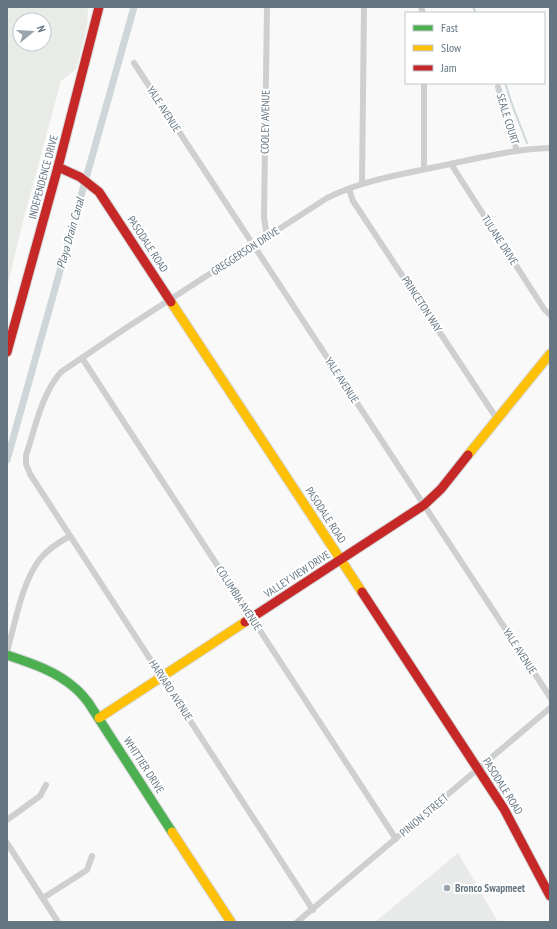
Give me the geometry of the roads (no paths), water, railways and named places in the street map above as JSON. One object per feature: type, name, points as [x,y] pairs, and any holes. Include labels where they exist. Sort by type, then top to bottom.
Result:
[{"type":"street","name":"INDEPENDENCE DRIVE","points":[[7,352],[58,167],[99,7]]},
{"type":"street","name":"COOLEY AVENUE","points":[[267,7],[264,217],[267,237]]},
{"type":"street","points":[[362,184],[364,7]]},
{"type":"street","name":"YALE AVENUE","points":[[134,63],[550,697]]},
{"type":"street","points":[[424,84],[424,169]]},
{"type":"street","name":"SEALE COURT","points":[[498,87],[517,151]]},
{"type":"street","name":"GREGGERSON DRIVE","points":[[28,470],[26,455],[48,392],[54,381],[62,372],[327,198],[362,184],[424,169],[517,151],[550,148]]},
{"type":"street","name":"TULANE DRIVE","points":[[451,164],[544,309],[550,315]]},
{"type":"street","name":"PASODALE ROAD","points":[[58,167],[79,177],[100,192],[504,809],[550,896]]},
{"type":"street","name":"PRINCETON WAY","points":[[349,189],[353,201],[497,419]]},
{"type":"street","name":"VALLEY VIEW DRIVE","points":[[99,718],[424,505],[441,489],[550,354]]},
{"type":"street","name":"COLUMBIA AVENUE","points":[[82,358],[396,839]]},
{"type":"street","name":"HARVARD AVENUE","points":[[28,470],[313,910]]},
{"type":"street","points":[[7,652],[28,579],[41,558],[58,543],[70,536]]},
{"type":"street","name":"WHITTIER DRIVE","points":[[7,655],[47,669],[74,686],[88,702],[232,922]]},
{"type":"street","name":"PINION STREET","points":[[297,922],[550,708]]},
{"type":"street","points":[[7,820],[40,796],[46,785]]},
{"type":"street","points":[[7,843],[58,922]]},
{"type":"street","points":[[43,898],[87,870],[92,856]]},
{"type":"waterway","name":"Playa Drain Canal","points":[[7,460],[134,7]]},
{"type":"waterway","points":[[473,7],[476,12]]},
{"type":"waterway","points":[[505,84],[527,143]]},
{"type":"place","name":"Bronco Swapmeet","points":[[447,888]]}]
